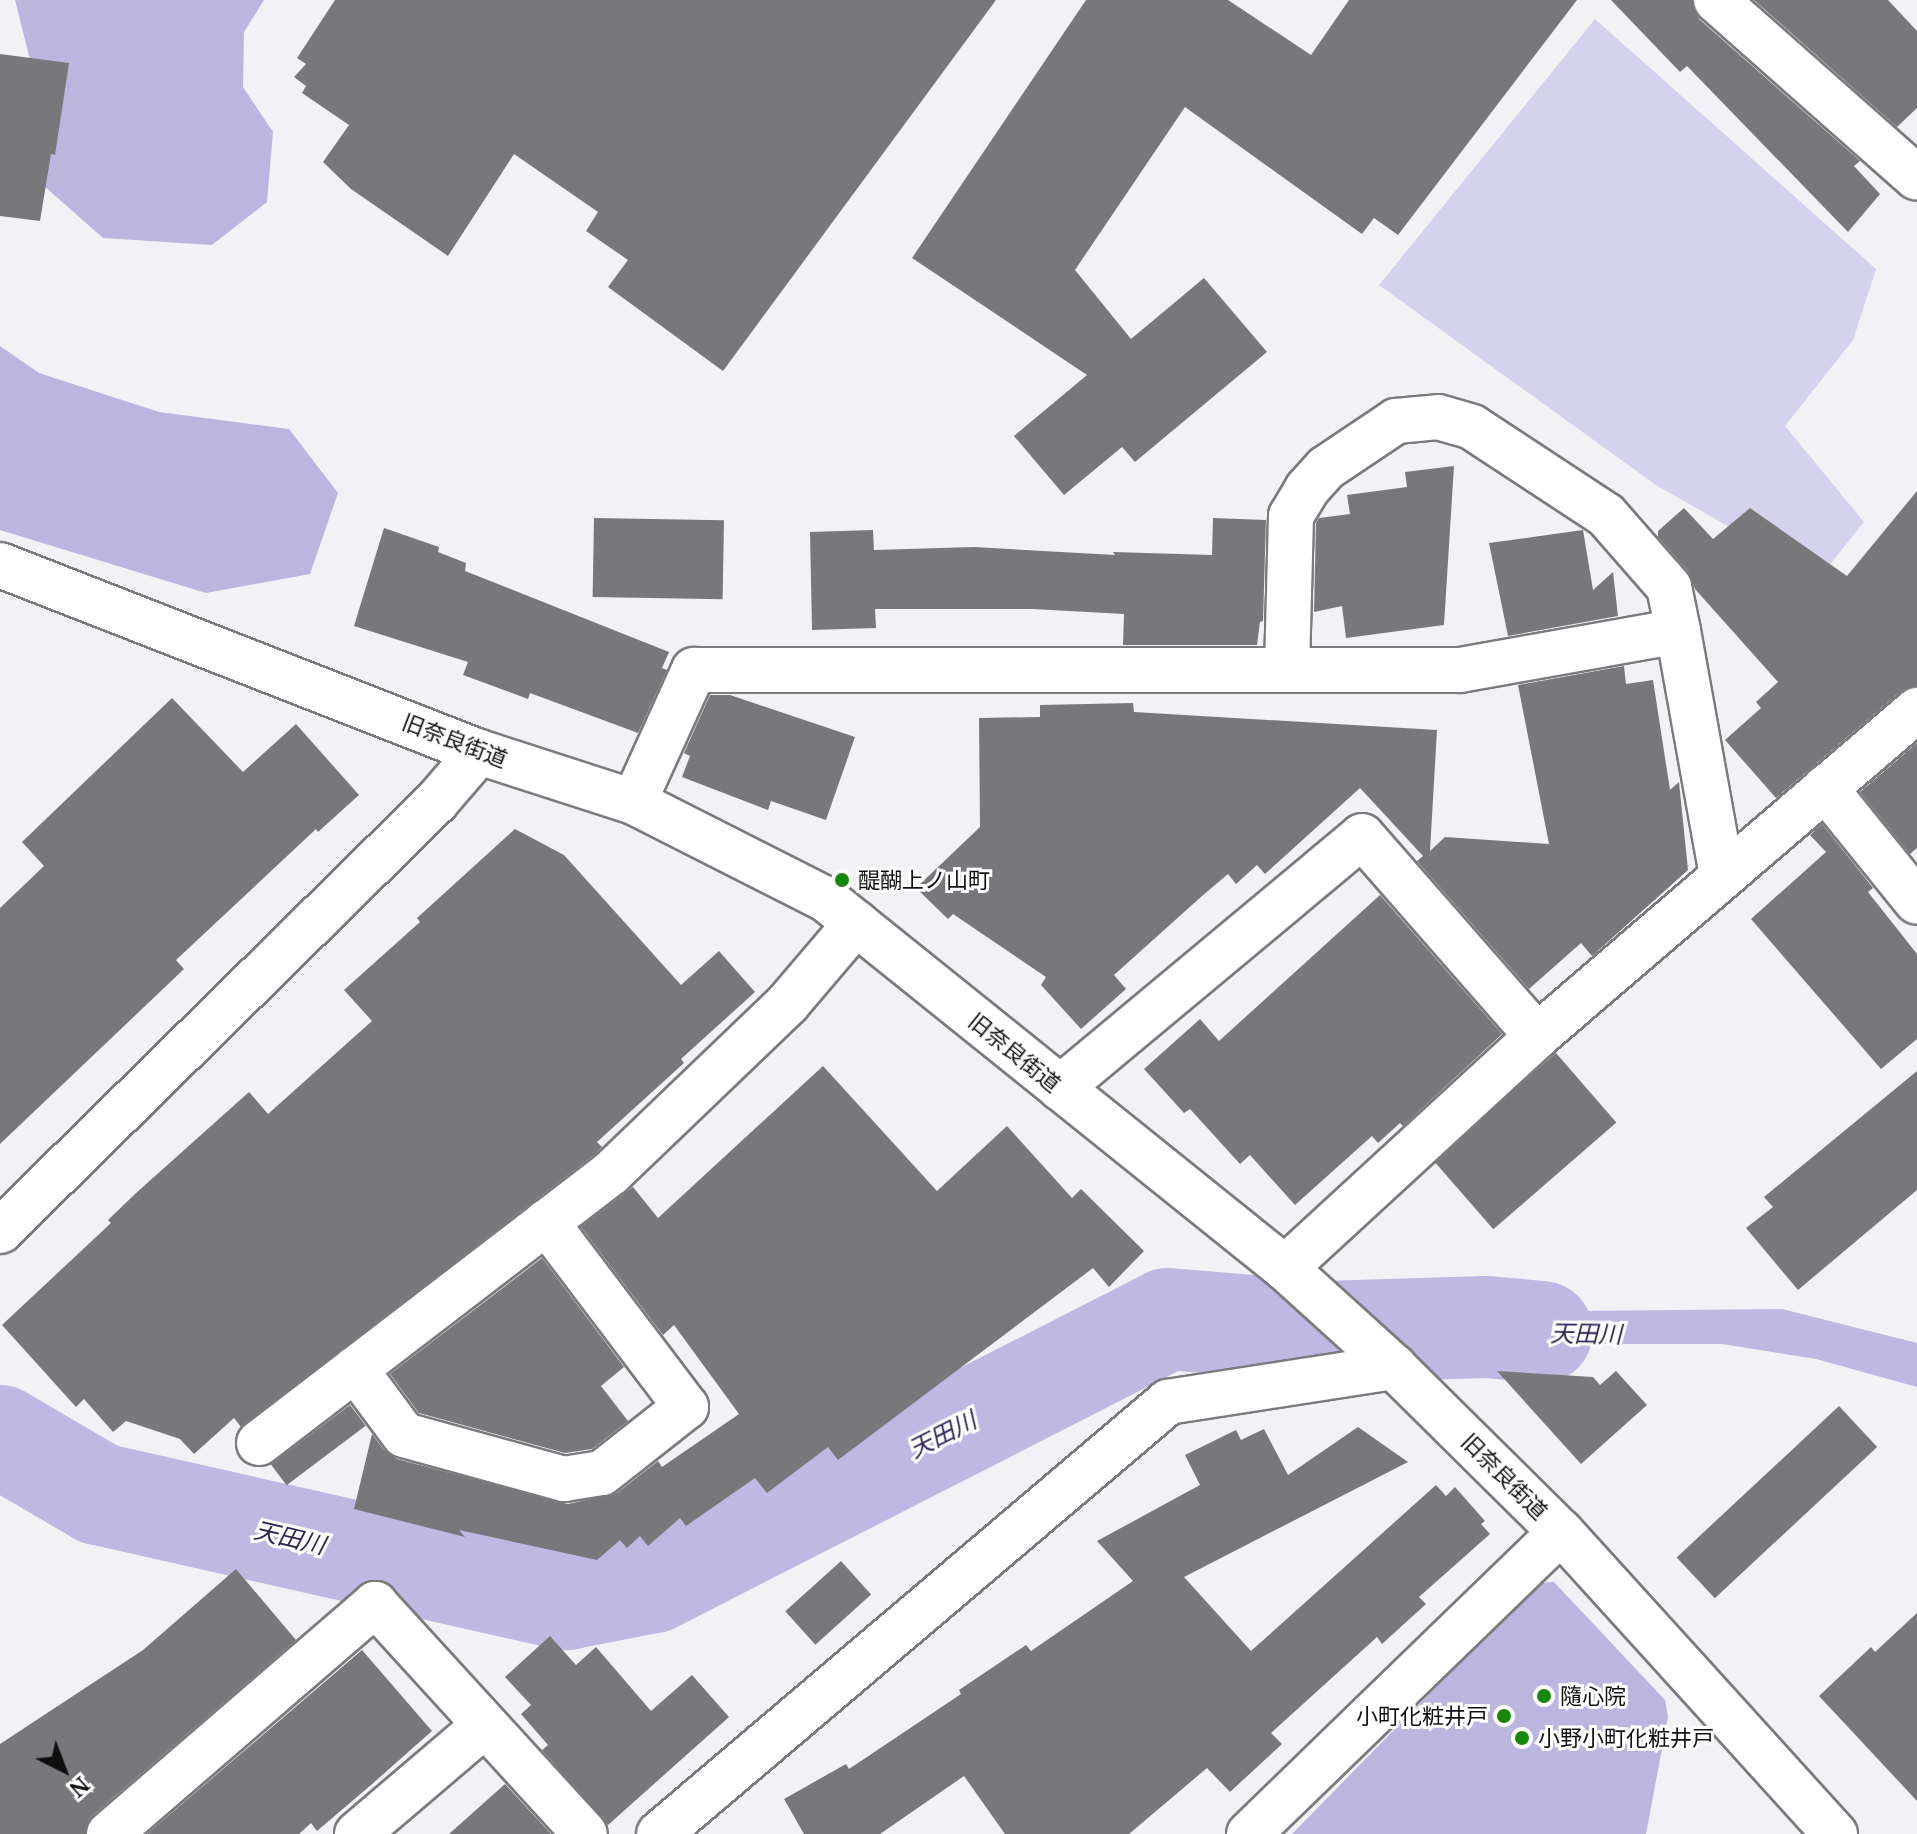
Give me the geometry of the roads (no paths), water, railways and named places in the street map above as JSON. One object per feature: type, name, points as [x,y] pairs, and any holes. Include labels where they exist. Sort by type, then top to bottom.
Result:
[{"type":"street","points":[[1716,0],[1917,178]]},
{"type":"street","points":[[1287,669],[1291,516],[1307,489],[1326,468],[1361,441],[1396,421],[1438,417],[1472,427],[1606,515],[1669,587],[1722,876]]},
{"type":"street","name":"旧奈良街道","points":[[0,565],[479,752],[634,802],[827,900],[1285,1268],[1394,1367],[1561,1532],[1835,1834]]},
{"type":"street","points":[[634,802],[694,670],[1460,670],[1678,631]]},
{"type":"street","points":[[1285,1268],[1537,1036],[1917,710]]},
{"type":"street","points":[[6,1212],[436,802],[479,752]]},
{"type":"street","points":[[1825,788],[1917,902]]},
{"type":"street","points":[[1060,1088],[1362,836],[1537,1036]]},
{"type":"street","points":[[259,1443],[611,1173],[788,1003],[856,923]]},
{"type":"street","points":[[355,1369],[404,1435],[564,1479],[602,1473],[614,1464],[686,1407],[546,1222]]},
{"type":"street","points":[[659,1834],[1168,1402],[1394,1367]]},
{"type":"street","points":[[1249,1834],[1561,1532]]},
{"type":"street","points":[[109,1834],[375,1604],[585,1834]]},
{"type":"street","points":[[357,1834],[485,1725]]},
{"type":"water","points":[[1782,1309],[1917,1343],[1917,1387],[1816,1359],[1722,1344],[1414,1344],[1388,1313]]},
{"type":"waterway","name":"天田川","points":[[0,1436],[99,1494],[566,1599],[653,1582],[1168,1319],[1324,1332],[1486,1327],[1542,1332]]},
{"type":"place","name":"醍醐上ノ山町","points":[[842,880]]},
{"type":"place","name":"隨心院","points":[[1544,1696]]},
{"type":"place","name":"小町化粧井戸","points":[[1504,1716]]},
{"type":"place","name":"小野小町化粧井戸","points":[[1522,1738]]}]
